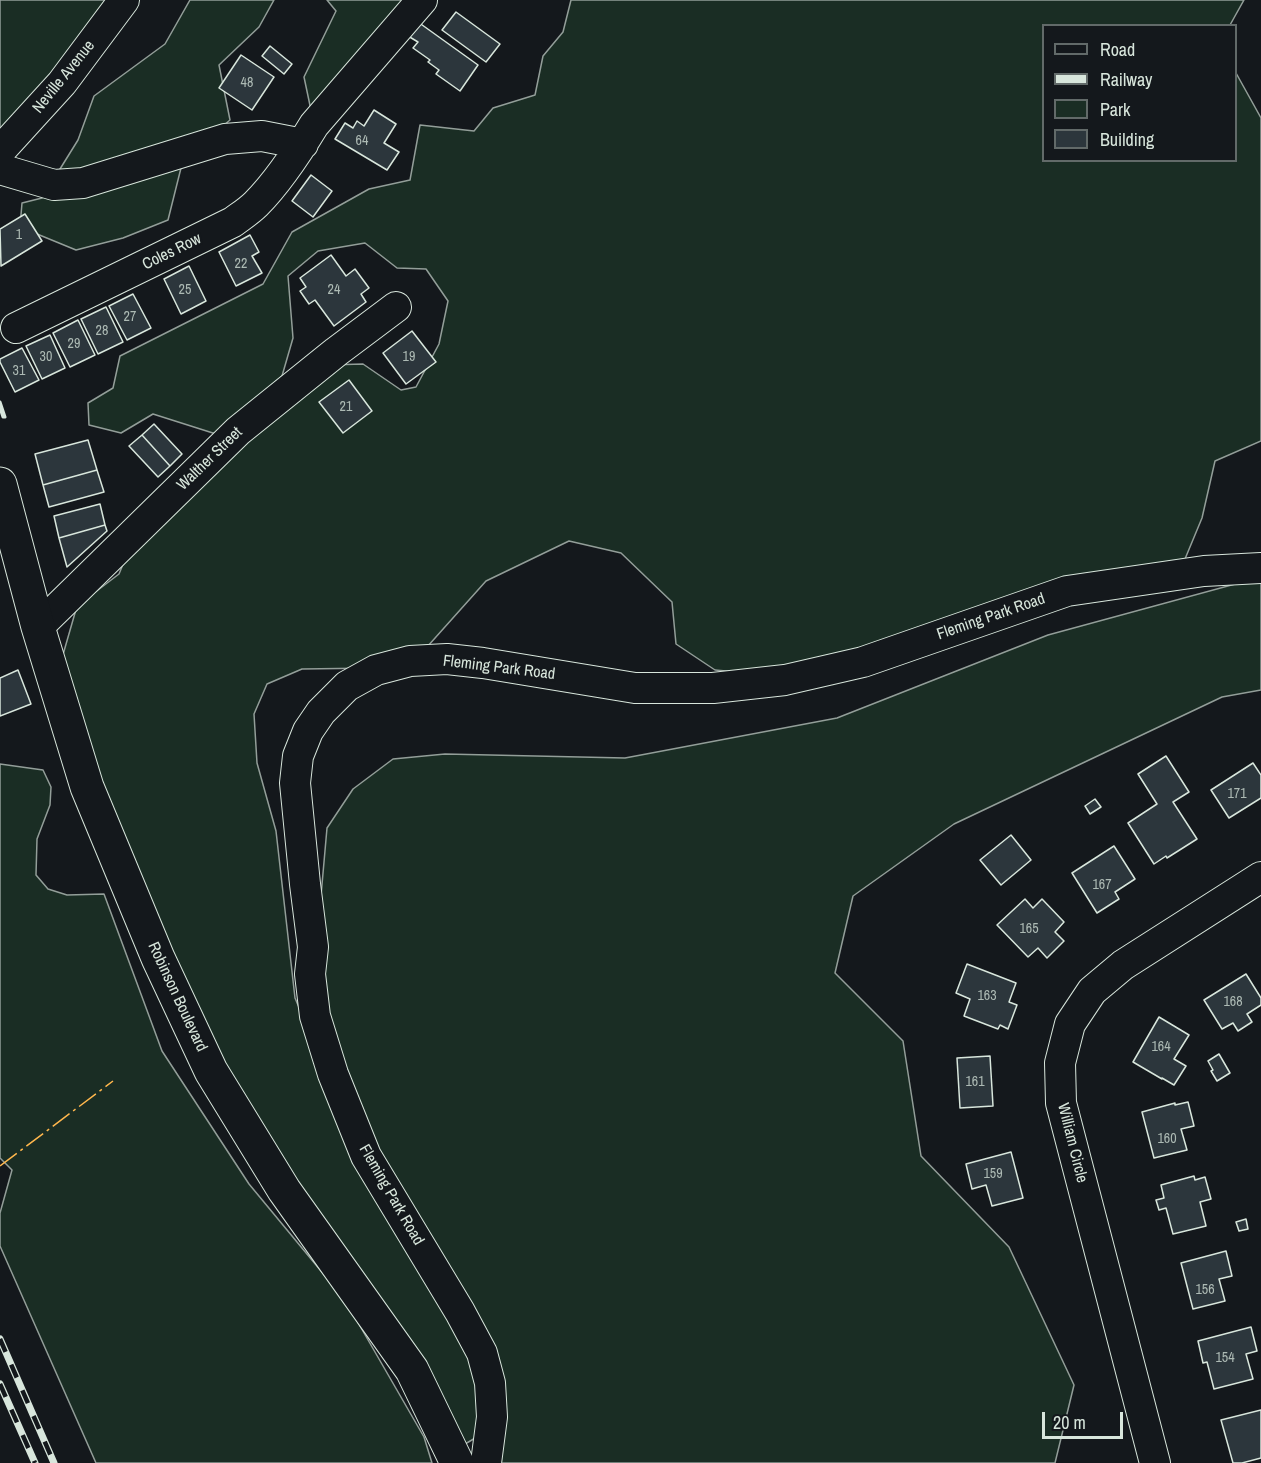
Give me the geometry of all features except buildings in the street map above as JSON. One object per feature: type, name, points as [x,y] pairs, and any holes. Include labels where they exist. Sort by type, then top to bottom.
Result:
[{"type":"main road","name":"Robinson Boulevard","points":[[0,484],[38,627],[87,787],[158,958],[211,1071],[284,1190],[411,1370],[457,1463]]},
{"type":"street","name":"Neville Avenue","points":[[0,151],[62,83],[124,0]]},
{"type":"street","name":"Coles Row","points":[[16,328],[233,222],[255,206],[279,177],[314,125],[422,0]]},
{"type":"street","points":[[0,169],[54,185],[83,183],[225,139],[262,136],[303,144]]},
{"type":"street","name":"Walther Street","points":[[38,627],[238,431],[396,307]]},
{"type":"street","name":"Fleming Park Road","points":[[486,1463],[492,1417],[490,1383],[482,1353],[460,1312],[366,1156],[333,1074],[315,1016],[310,974],[313,947],[295,783],[298,756],[308,731],[321,712],[347,686],[376,670],[410,661],[456,660],[635,688],[713,688],[785,680],[863,662],[1067,591],[1203,571],[1261,568]]},
{"type":"street","name":"William Circle","points":[[1155,1463],[1061,1103],[1059,1063],[1070,1024],[1092,991],[1123,965],[1261,877]]},
{"type":"green space","points":[[0,0],[111,0],[53,79],[0,131]]},
{"type":"green space","points":[[190,0],[274,0],[259,27],[219,65],[230,120],[183,160],[168,220],[123,238],[76,250],[20,227],[22,203],[42,198],[78,140],[94,96],[165,44]]},
{"type":"green space","points":[[327,0],[411,0],[312,115],[304,77],[336,11]]},
{"type":"green space","points":[[571,0],[1244,0],[1231,24],[1042,24],[1042,162],[1237,162],[1237,75],[1261,118],[1261,441],[1215,461],[1202,518],[1180,571],[781,676],[715,670],[676,644],[672,602],[621,553],[569,541],[486,581],[427,647],[375,668],[302,669],[267,684],[254,714],[257,763],[276,831],[295,998],[362,1156],[480,1353],[477,1437],[465,1444],[214,1070],[58,672],[77,606],[119,574],[133,540],[327,365],[363,364],[401,390],[416,387],[439,344],[448,301],[426,269],[397,268],[365,243],[318,251],[288,276],[293,338],[282,376],[216,434],[153,414],[121,433],[89,425],[88,403],[113,388],[120,356],[263,284],[292,232],[369,189],[410,180],[420,125],[474,131],[493,108],[535,95],[543,56],[563,32]]},
{"type":"green space","points":[[1261,577],[1261,690],[1222,697],[954,824],[853,896],[835,973],[903,1041],[921,1156],[1009,1247],[1074,1385],[1055,1463],[490,1463],[493,1383],[368,1153],[314,975],[327,828],[353,789],[393,759],[445,754],[625,758],[837,718],[1048,635]]},
{"type":"green space","points":[[0,764],[43,770],[51,787],[50,805],[37,839],[36,875],[48,889],[67,895],[104,894],[162,1051],[249,1184],[345,1300],[424,1437],[432,1463],[96,1463],[0,1246],[0,1213],[12,1170],[0,1158]]},
{"type":"railway","points":[[0,1339],[54,1463]]},
{"type":"railway","points":[[0,1384],[35,1463]]},
{"type":"wall","points":[[0,402],[5,417],[0,408]]},
{"type":"power","points":[[0,1166],[113,1081]]}]
